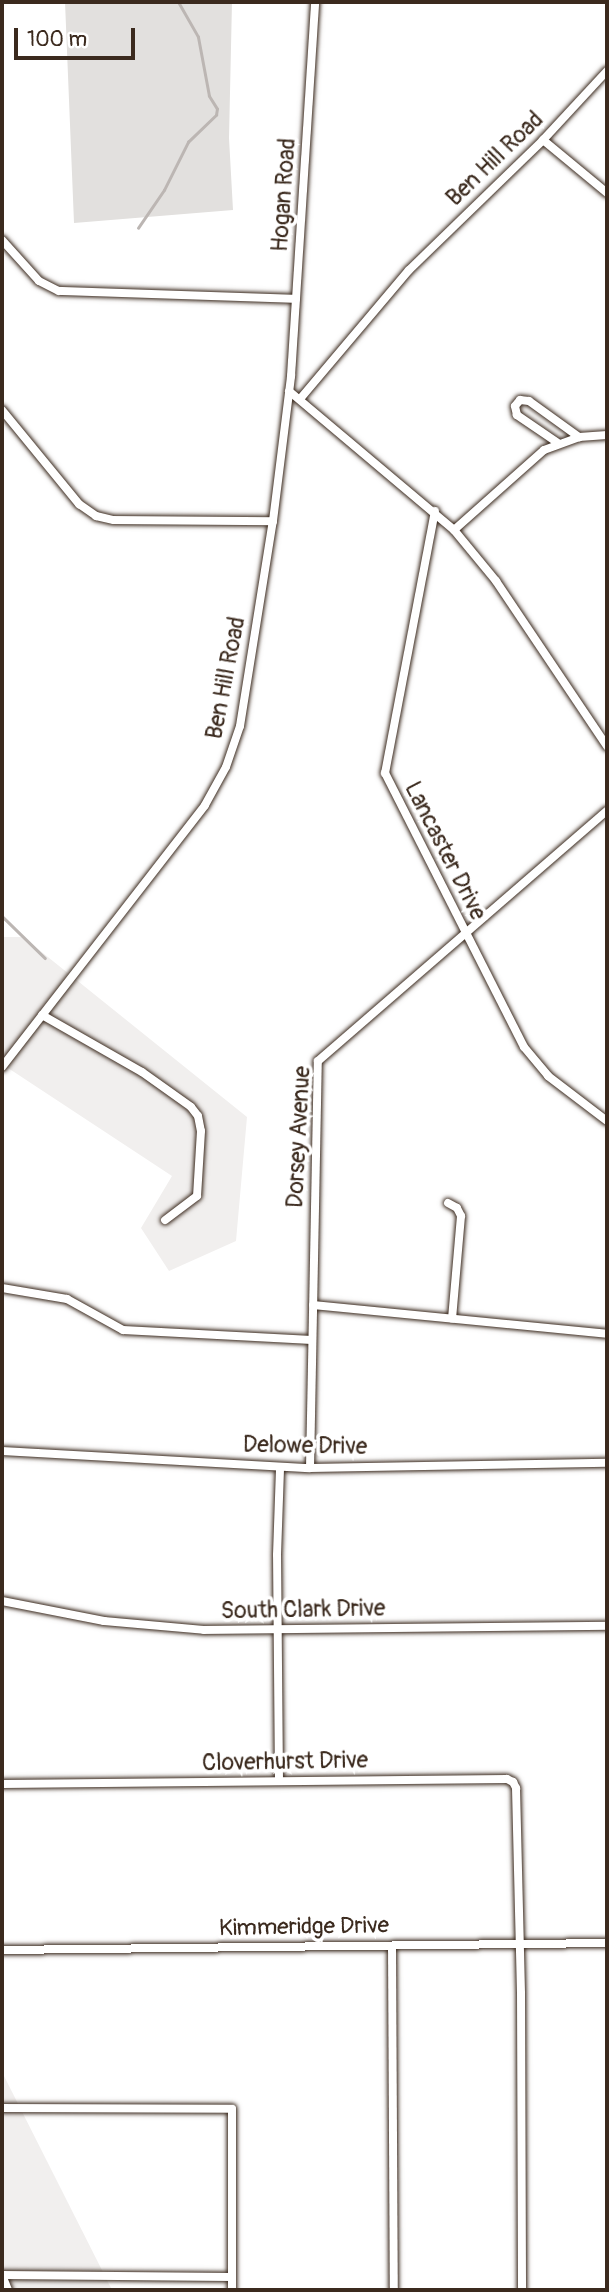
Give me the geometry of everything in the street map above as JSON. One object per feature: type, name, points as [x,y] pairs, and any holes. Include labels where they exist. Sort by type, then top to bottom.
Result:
[{"type":"street","name":"Hogan Road","points":[[289,391],[315,2]]},
{"type":"street","name":"Ben Hill Road","points":[[300,399],[409,270],[543,140],[607,71]]},
{"type":"street","points":[[543,140],[591,183],[607,193]]},
{"type":"street","points":[[2,240],[39,281],[58,291],[296,299]]},
{"type":"street","points":[[289,391],[435,511],[454,530],[496,581],[607,746]]},
{"type":"street","name":"Ben Hill Road","points":[[2,1067],[205,805],[226,766],[240,726],[273,521],[289,391]]},
{"type":"street","points":[[558,443],[517,415],[515,406],[520,400],[529,401],[579,437]]},
{"type":"street","points":[[2,410],[79,504],[96,516],[114,520],[273,521]]},
{"type":"street","points":[[454,530],[530,460],[558,443],[579,437],[607,435]]},
{"type":"street","name":"Lancaster Drive","points":[[435,511],[385,774],[533,1061],[548,1076],[607,1121]]},
{"type":"street","name":"Dorsey Avenue","points":[[310,1468],[318,1061],[607,811]]},
{"type":"street","points":[[42,1015],[142,1072],[191,1107],[198,1116],[201,1131],[197,1196],[164,1220]]},
{"type":"street","points":[[448,1203],[457,1208],[461,1216],[452,1319]]},
{"type":"street","points":[[2,1288],[66,1299],[123,1330],[312,1340]]},
{"type":"street","points":[[313,1305],[607,1334]]},
{"type":"street","name":"Delowe Drive","points":[[2,1451],[310,1468],[607,1463]]},
{"type":"street","points":[[279,1781],[277,1630],[281,1467]]},
{"type":"street","name":"South Clark Drive","points":[[2,1601],[156,1628],[277,1630],[607,1626]]},
{"type":"street","name":"Cloverhurst Drive","points":[[2,1784],[507,1779],[513,1782],[516,1788],[520,1944],[522,2290]]},
{"type":"street","name":"Kimmeridge Drive","points":[[2,1950],[607,1943]]},
{"type":"street","points":[[392,1946],[394,2290]]},
{"type":"street","points":[[2,2108],[232,2109],[232,2290]]},
{"type":"street","points":[[8,2290],[2,2275],[232,2277]]},
{"type":"shaded area","points":[[65,2],[232,2],[229,138],[233,210],[74,223]]},
{"type":"shaded area","points":[[2,937],[23,937],[247,1117],[236,1241],[169,1271],[141,1228],[172,1176],[8,1068],[2,1075]]},
{"type":"shaded area","points":[[2,2072],[112,2290],[2,2290]]},
{"type":"waterway","points":[[138,228],[164,190],[188,142],[216,115],[217,109],[209,96],[198,37],[178,2]]},
{"type":"waterway","points":[[2,916],[45,958]]}]
